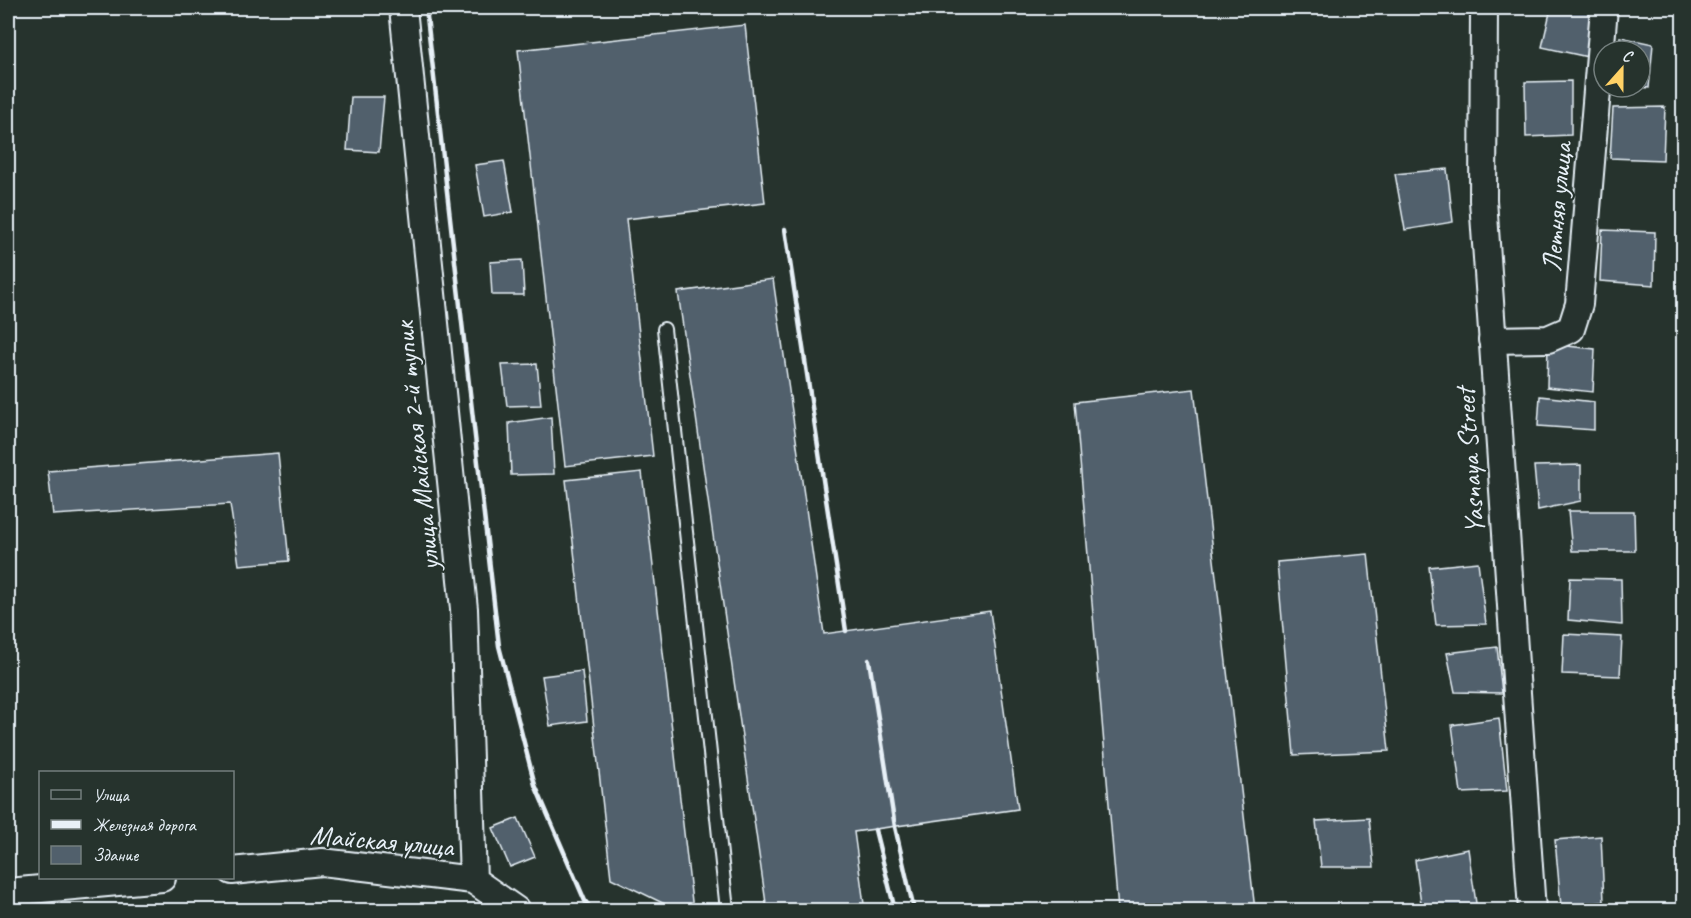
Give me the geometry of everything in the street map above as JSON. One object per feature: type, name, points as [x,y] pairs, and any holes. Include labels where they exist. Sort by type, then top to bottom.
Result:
[{"type":"street","name":"улица Майская 2-й тупик","points":[[403,8],[464,609],[473,880]]},
{"type":"street","name":"Yasnaya Street","points":[[1484,8],[1483,200],[1532,910]]},
{"type":"street","name":"Летняя улица","points":[[1492,340],[1548,339],[1571,328],[1579,304],[1604,8]]},
{"type":"street","name":"Майская улица","points":[[234,871],[321,862],[473,880],[516,910]]},
{"type":"street","points":[[8,892],[151,879]]},
{"type":"lane","points":[[664,329],[727,910]]},
{"type":"building","points":[[1551,8],[1593,8],[1588,57],[1542,47]]},
{"type":"building","points":[[745,25],[765,203],[626,219],[653,456],[565,466],[518,50]]},
{"type":"building","points":[[1571,81],[1571,135],[1526,137],[1525,82]]},
{"type":"building","points":[[351,97],[384,97],[379,152],[347,150]]},
{"type":"building","points":[[1665,107],[1663,160],[1610,158],[1613,108]]},
{"type":"building","points":[[504,161],[513,212],[484,217],[475,165]]},
{"type":"building","points":[[1447,169],[1453,222],[1405,230],[1395,174]]},
{"type":"building","points":[[1602,230],[1655,232],[1654,285],[1600,281]]},
{"type":"building","points":[[522,260],[524,295],[492,295],[490,262]]},
{"type":"building","points":[[773,279],[824,634],[990,611],[1018,809],[854,832],[864,904],[813,910],[767,910],[678,292]]},
{"type":"building","points":[[1548,344],[1595,349],[1593,392],[1547,387]]},
{"type":"building","points":[[537,364],[541,405],[507,406],[502,365]]},
{"type":"building","points":[[1194,389],[1255,910],[1118,910],[1075,402]]},
{"type":"building","points":[[1540,396],[1594,402],[1594,430],[1538,426]]},
{"type":"building","points":[[551,417],[554,474],[511,475],[509,423]]},
{"type":"building","points":[[278,453],[289,561],[239,565],[230,504],[53,515],[48,471]]},
{"type":"building","points":[[1581,465],[1581,501],[1538,510],[1534,466]]},
{"type":"building","points":[[642,472],[693,910],[677,910],[611,878],[566,480]]},
{"type":"building","points":[[1568,511],[1634,511],[1635,551],[1572,551]]},
{"type":"building","points":[[1368,554],[1389,751],[1294,755],[1277,562]]},
{"type":"building","points":[[1478,562],[1486,624],[1436,625],[1429,567]]},
{"type":"building","points":[[1570,578],[1621,579],[1622,625],[1568,620]]},
{"type":"building","points":[[1564,634],[1622,637],[1620,676],[1562,674]]},
{"type":"building","points":[[1497,647],[1502,693],[1455,692],[1447,653]]},
{"type":"building","points":[[8,660],[14,757],[8,758]]},
{"type":"building","points":[[582,671],[587,721],[550,726],[542,676]]},
{"type":"building","points":[[1499,718],[1507,791],[1461,793],[1452,725]]},
{"type":"building","points":[[518,818],[535,857],[510,867],[493,828]]},
{"type":"building","points":[[1369,818],[1374,867],[1321,867],[1316,821]]},
{"type":"building","points":[[1601,836],[1604,902],[1561,906],[1555,840]]},
{"type":"building","points":[[1468,849],[1477,910],[1422,910],[1415,860]]},
{"type":"railway","points":[[426,8],[499,646],[535,785],[585,901],[592,910]]},
{"type":"railway","points":[[785,229],[846,631]]},
{"type":"railway","points":[[869,660],[895,827],[914,910]]},
{"type":"railway","points":[[875,830],[895,910]]}]
